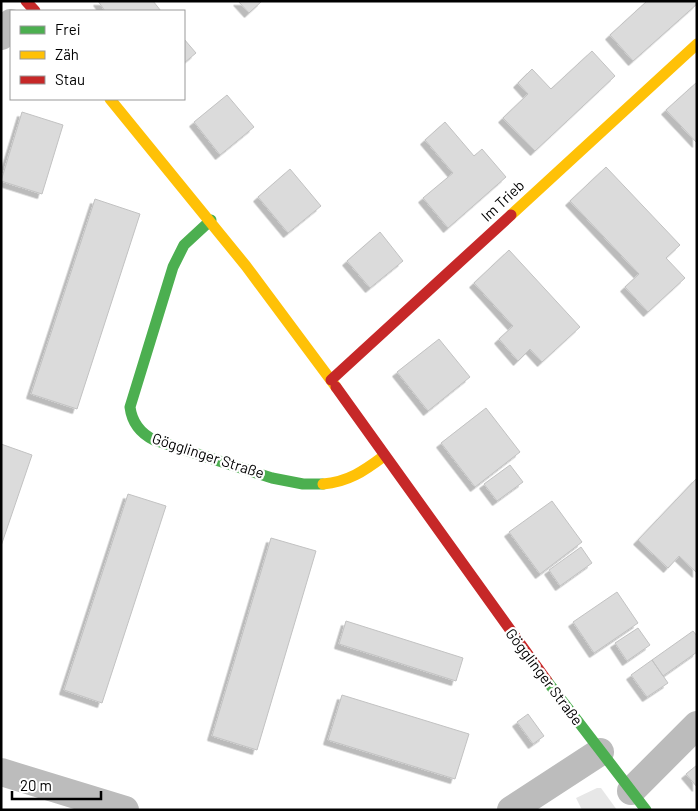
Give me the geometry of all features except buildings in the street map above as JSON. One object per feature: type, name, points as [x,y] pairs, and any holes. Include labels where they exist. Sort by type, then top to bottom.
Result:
[{"type":"street","points":[[1,36],[10,26]]},
{"type":"street","name":"Im Trieb","points":[[331,380],[697,44]]},
{"type":"street","name":"Gögglinger Straße","points":[[111,100],[210,220],[331,380],[525,652],[638,800]]},
{"type":"street","name":"Gögglinger Straße","points":[[210,220],[184,245],[172,267],[132,396],[130,418],[136,428],[154,440],[270,477],[303,484],[320,485],[349,479],[384,456]]},
{"type":"street","points":[[638,800],[697,724]]},
{"type":"street","points":[[511,810],[600,752]]},
{"type":"street","points":[[1,772],[125,810]]},
{"type":"shaded area","points":[[601,788],[617,810],[582,810],[576,798]]},
{"type":"traffic: fast","points":[[211,220],[184,245],[173,267],[130,407],[135,423],[141,431],[154,440],[272,478],[303,484],[323,484]]},
{"type":"traffic: fast","points":[[547,681],[646,810]]},
{"type":"traffic: slow","points":[[511,215],[697,44]]},
{"type":"traffic: slow","points":[[111,100],[246,266],[336,387]]},
{"type":"traffic: slow","points":[[323,484],[340,481],[355,475],[384,456]]},
{"type":"traffic: jam","points":[[26,1],[34,10]]},
{"type":"traffic: jam","points":[[331,380],[511,215]]},
{"type":"traffic: jam","points":[[336,387],[547,681]]}]
